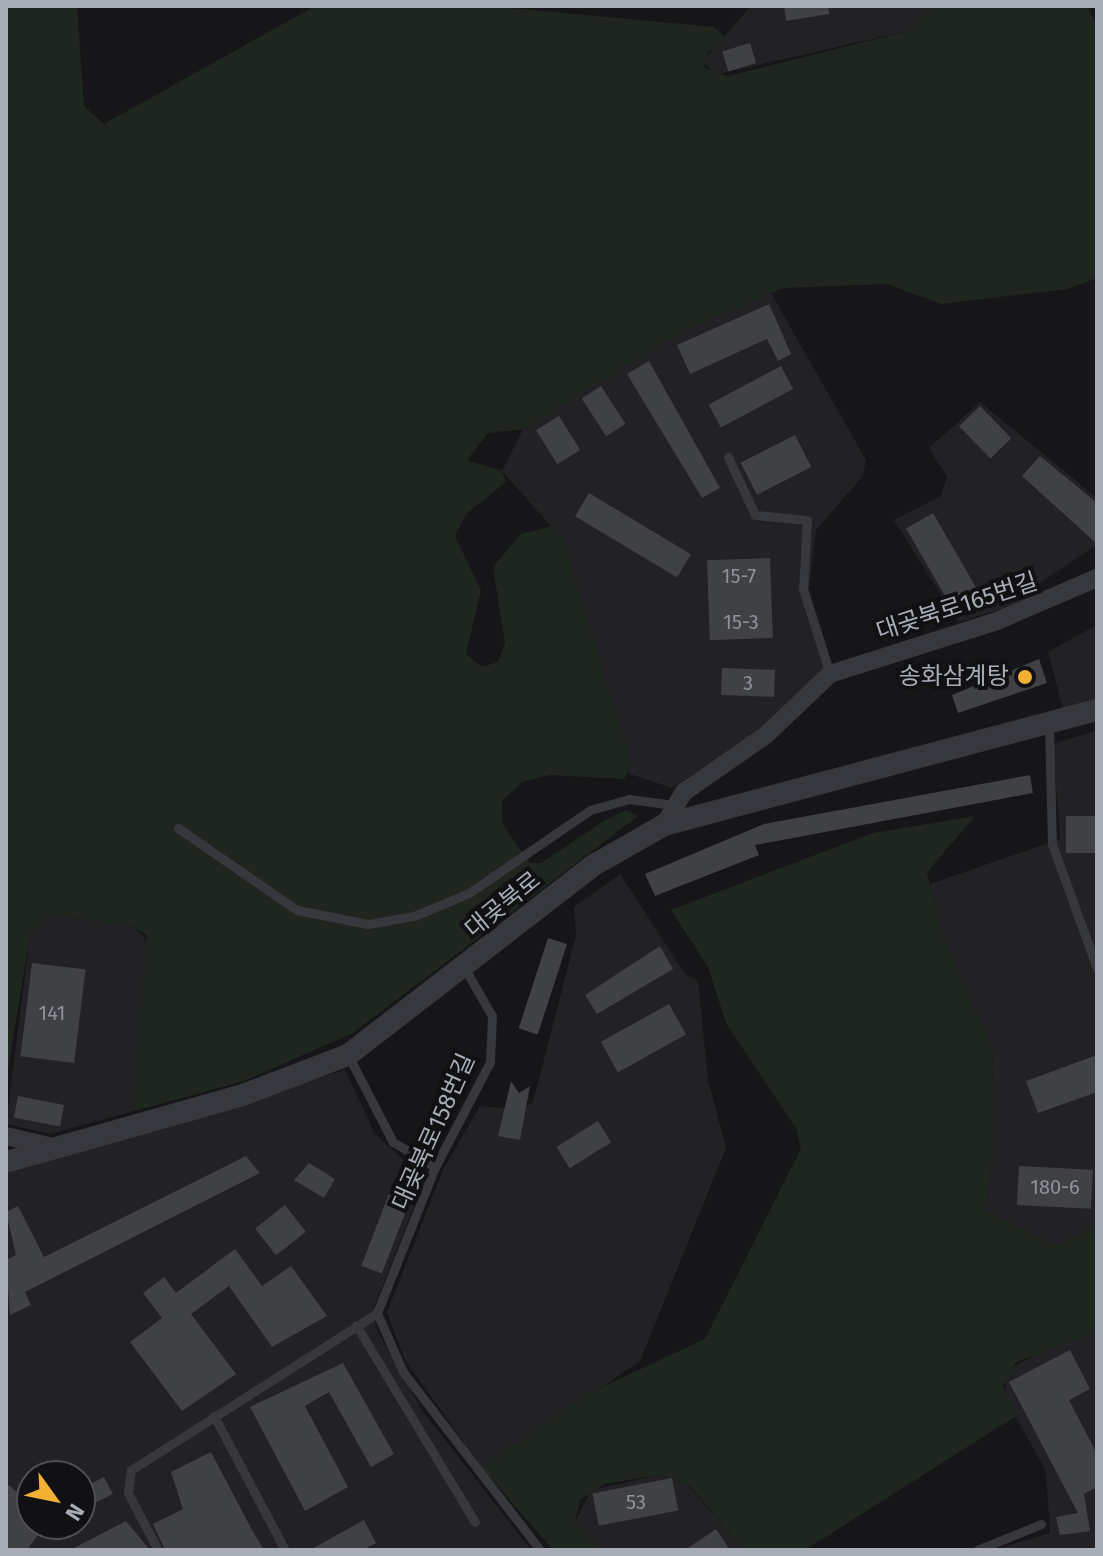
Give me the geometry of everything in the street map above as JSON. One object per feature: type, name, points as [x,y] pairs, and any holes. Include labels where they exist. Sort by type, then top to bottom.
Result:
[{"type":"street","name":"대곶북로165번길","points":[[669,815],[830,674],[997,621],[1097,578]]},
{"type":"street","name":"대곶북로","points":[[6,1162],[49,1146],[240,1096],[348,1055],[465,969],[594,865],[669,815],[1097,710]]},
{"type":"street","points":[[6,1136],[49,1146]]},
{"type":"lane","points":[[728,457],[755,515],[807,520],[803,589],[830,674]]},
{"type":"lane","points":[[1049,724],[1052,844],[1097,968]]},
{"type":"lane","name":"대곶북로","points":[[178,828],[297,910],[368,924],[414,916],[469,893],[590,810],[629,799],[669,815]]},
{"type":"lane","name":"대곶북로158번길","points":[[377,1313],[435,1167],[490,1062],[492,1016],[465,969]]},
{"type":"lane","points":[[348,1055],[393,1142],[435,1167]]},
{"type":"lane","points":[[158,1550],[127,1480],[131,1470],[377,1313],[403,1372],[540,1550]]},
{"type":"lane","points":[[356,1325],[475,1522]]},
{"type":"lane","points":[[214,1416],[285,1550]]},
{"type":"lane","points":[[977,1550],[1041,1524]]},
{"type":"shaded area","points":[[6,6],[77,6],[84,106],[104,124],[315,6],[490,6],[714,27],[726,38],[707,53],[704,68],[728,76],[912,30],[931,6],[1087,6],[1097,26],[1097,278],[1067,289],[941,304],[887,284],[784,288],[684,330],[523,429],[488,433],[467,460],[502,471],[506,482],[466,514],[455,536],[481,590],[466,654],[482,667],[498,662],[505,643],[493,567],[521,534],[553,526],[564,541],[632,766],[624,779],[549,775],[522,782],[502,801],[503,825],[530,863],[541,863],[602,822],[626,810],[638,816],[353,1033],[244,1081],[134,1111],[147,935],[132,926],[48,915],[30,936],[6,1082]]},
{"type":"shaded area","points":[[751,6],[931,6],[912,30],[714,75],[703,60]]},
{"type":"shaded area","points":[[771,293],[866,460],[863,476],[816,530],[809,589],[833,667],[778,718],[672,788],[630,774],[564,541],[502,471],[523,429],[557,406],[684,330]]},
{"type":"shaded area","points":[[980,402],[1097,498],[1097,545],[1026,592],[1027,602],[958,622],[894,520],[941,496],[947,477],[929,448]]},
{"type":"shaded area","points":[[1097,625],[1097,701],[1063,709],[1048,652]]},
{"type":"shaded area","points":[[1097,730],[1097,1222],[1059,1246],[985,1211],[994,1152],[992,1047],[944,941],[930,884],[1060,839],[1053,744]]},
{"type":"shaded area","points":[[975,816],[927,872],[944,940],[992,1047],[994,1152],[985,1210],[1059,1246],[1097,1222],[1097,1333],[1016,1362],[1003,1386],[1016,1416],[805,1550],[745,1550],[688,1484],[660,1475],[604,1484],[580,1500],[575,1522],[604,1550],[553,1550],[482,1468],[587,1394],[705,1339],[801,1149],[796,1128],[726,1023],[708,967],[671,910],[873,833]]},
{"type":"shaded area","points":[[620,874],[685,974],[698,981],[708,1080],[726,1148],[640,1361],[482,1468],[405,1360],[387,1312],[443,1170],[480,1106],[521,1110],[533,1102],[576,936],[574,907]]},
{"type":"shaded area","points":[[48,915],[132,926],[149,943],[134,1111],[50,1134],[6,1124],[30,936]]},
{"type":"shaded area","points":[[345,1070],[375,1134],[425,1179],[374,1307],[376,1328],[422,1410],[531,1550],[6,1550],[6,1174]]},
{"type":"shaded area","points":[[1097,1333],[1097,1550],[993,1550],[1050,1533],[1046,1471],[1006,1400],[1006,1371],[1059,1342]]},
{"type":"shaded area","points":[[660,1475],[687,1484],[745,1550],[604,1550],[575,1522],[591,1490]]},
{"type":"building","points":[[784,6],[828,6],[829,14],[786,21]]},
{"type":"building","points":[[750,43],[756,63],[728,72],[722,51]]},
{"type":"building","points":[[769,304],[791,354],[778,361],[767,339],[690,374],[677,345]]},
{"type":"building","points":[[649,361],[720,488],[702,498],[627,374]]},
{"type":"building","points":[[781,366],[793,389],[721,427],[709,404]]},
{"type":"building","points":[[601,386],[626,424],[606,436],[582,399]]},
{"type":"building","points":[[980,406],[1011,438],[990,459],[959,426]]},
{"type":"building","points":[[559,416],[580,450],[557,464],[536,430]]},
{"type":"building","points":[[795,435],[811,467],[757,495],[741,463]]},
{"type":"building","points":[[1040,456],[1097,503],[1097,544],[1022,476]]},
{"type":"building","points":[[589,493],[691,554],[677,577],[575,516]]},
{"type":"building","points":[[933,513],[980,595],[954,611],[906,528]]},
{"type":"building","points":[[770,558],[773,638],[710,640],[707,560]]},
{"type":"building","points":[[1039,659],[1047,683],[958,713],[952,695]]},
{"type":"building","points":[[722,668],[775,670],[774,697],[721,695]]},
{"type":"building","points":[[1030,775],[1033,793],[755,845],[759,855],[655,896],[645,874],[764,824]]},
{"type":"building","points":[[1066,816],[1097,816],[1097,853],[1066,853]]},
{"type":"building","points":[[548,938],[567,944],[538,1035],[519,1028]]},
{"type":"building","points":[[660,946],[673,969],[597,1014],[585,995]]},
{"type":"building","points":[[32,963],[86,970],[74,1063],[21,1056]]},
{"type":"building","points":[[669,1004],[686,1035],[618,1072],[601,1042]]},
{"type":"building","points":[[1097,1055],[1097,1092],[1038,1113],[1026,1081]]},
{"type":"building","points":[[511,1081],[519,1093],[530,1086],[520,1140],[498,1136]]},
{"type":"building","points":[[18,1096],[64,1105],[60,1127],[14,1118]]},
{"type":"building","points":[[598,1121],[611,1142],[570,1168],[556,1147]]},
{"type":"building","points":[[246,1156],[260,1173],[25,1292],[31,1305],[10,1315],[6,1260],[16,1255],[6,1212],[18,1206],[44,1257]]},
{"type":"building","points":[[309,1163],[335,1179],[324,1198],[294,1180]]},
{"type":"building","points":[[1019,1166],[1093,1170],[1091,1209],[1017,1205]]},
{"type":"building","points":[[390,1191],[411,1199],[382,1274],[361,1266]]},
{"type":"building","points":[[285,1205],[306,1232],[276,1255],[255,1228]]},
{"type":"building","points":[[235,1249],[262,1286],[291,1266],[327,1316],[272,1347],[229,1286],[191,1314],[236,1374],[182,1411],[130,1342],[162,1318],[143,1293],[164,1277],[176,1293]]},
{"type":"building","points":[[1070,1350],[1090,1389],[1069,1400],[1097,1454],[1097,1487],[1084,1494],[1090,1531],[1060,1535],[1056,1517],[1078,1513],[1009,1382]]},
{"type":"building","points":[[343,1363],[394,1454],[371,1467],[329,1392],[305,1406],[348,1487],[305,1511],[250,1407]]},
{"type":"building","points":[[211,1452],[264,1550],[165,1550],[153,1524],[183,1509],[171,1472]]},
{"type":"building","points":[[104,1477],[113,1494],[96,1502],[96,1481]]},
{"type":"building","points":[[672,1478],[678,1510],[599,1526],[592,1493]]},
{"type":"building","points":[[6,1483],[16,1491],[16,1540],[34,1540],[27,1550],[6,1550]]},
{"type":"building","points":[[364,1520],[376,1543],[363,1550],[310,1550]]},
{"type":"building","points":[[126,1521],[150,1550],[70,1550],[89,1540],[96,1540],[96,1537]]},
{"type":"building","points":[[716,1529],[730,1550],[685,1550]]},
{"type":"place","name":"송화삼계탕","points":[[1025,677]]}]
